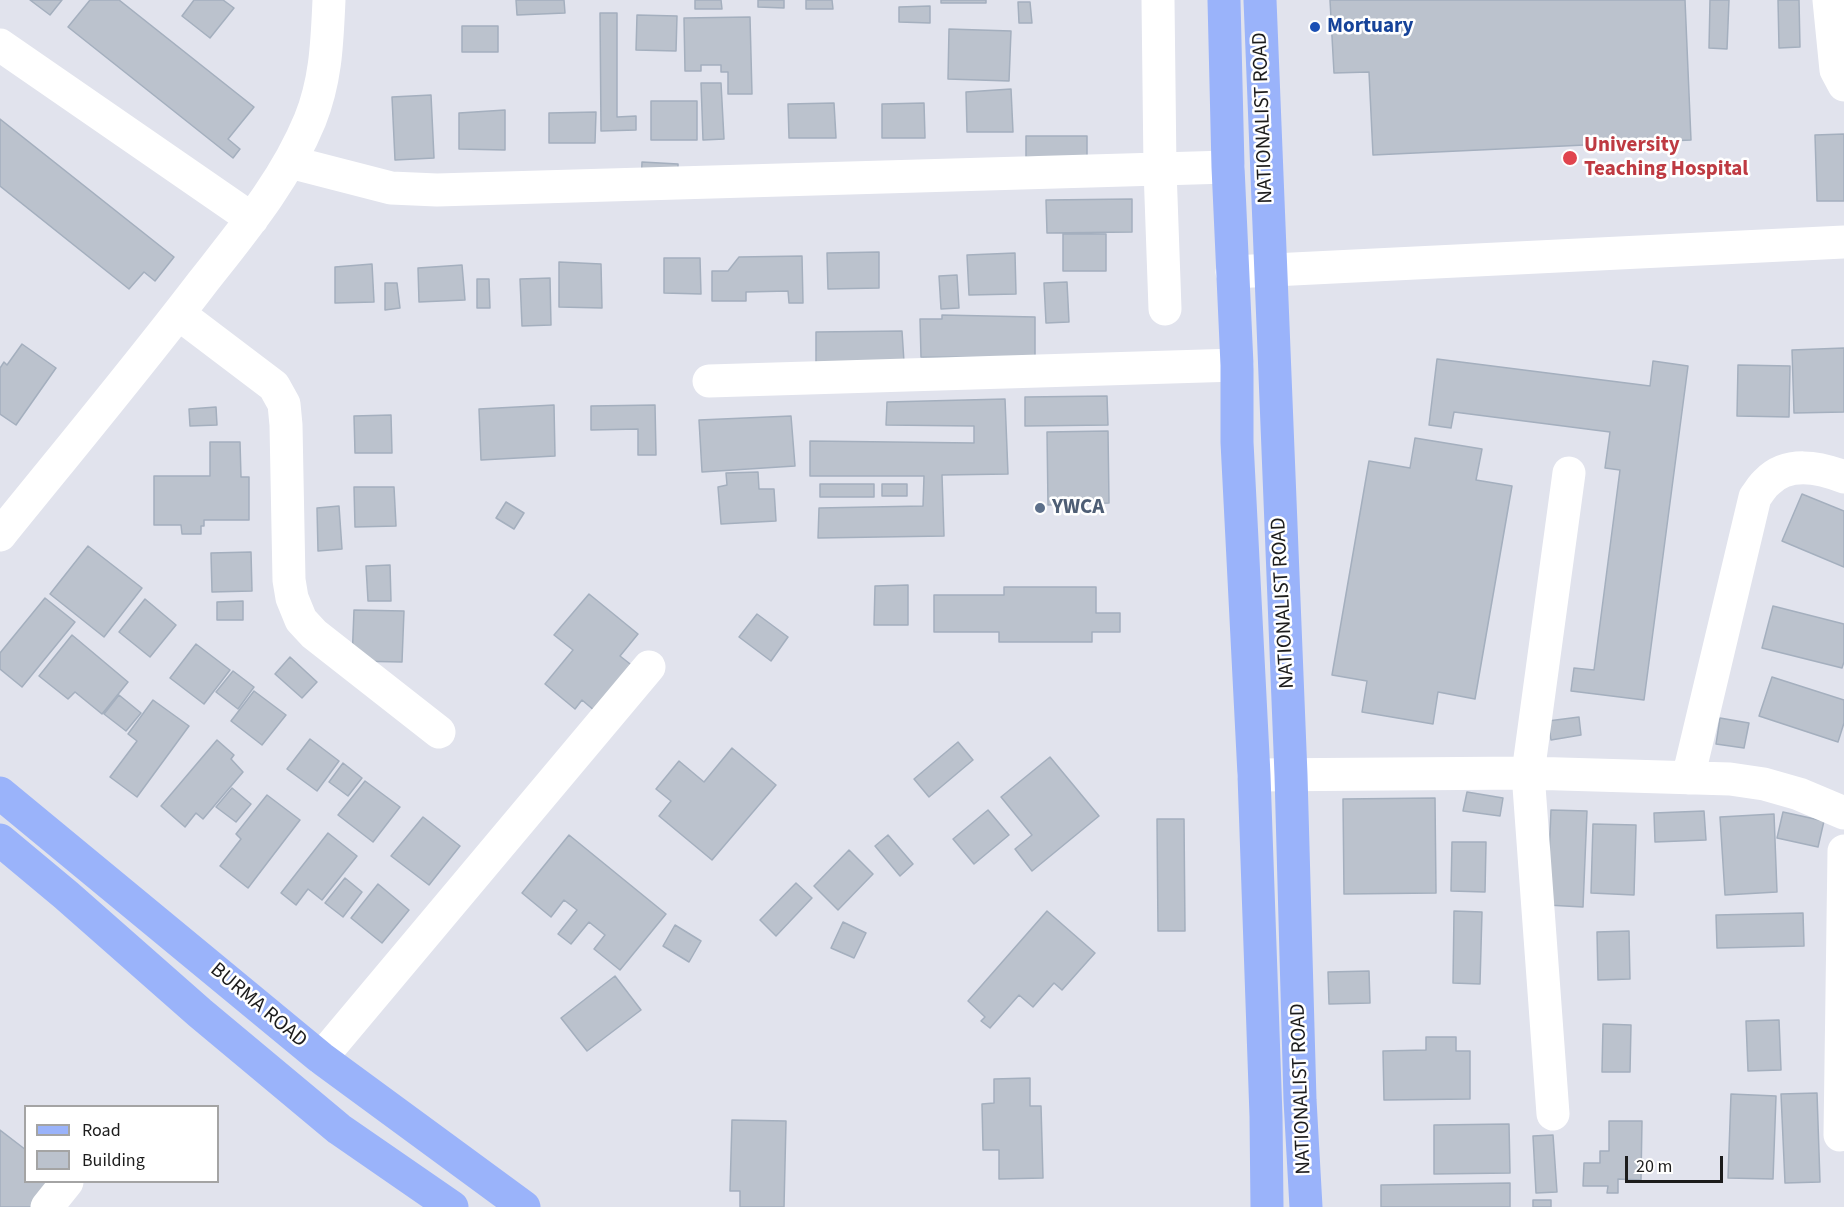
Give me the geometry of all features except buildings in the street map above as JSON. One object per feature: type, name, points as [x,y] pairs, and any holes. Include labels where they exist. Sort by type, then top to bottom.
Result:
[{"type":"main road","name":"NATIONALIST ROAD","points":[[1224,0],[1228,167],[1237,364],[1237,442],[1254,775],[1267,1207]]},
{"type":"main road","name":"NATIONALIST ROAD","points":[[1260,0],[1291,775],[1300,1100],[1306,1207]]},
{"type":"main road","name":"BURMA ROAD","points":[[0,793],[321,1058],[524,1207]]},
{"type":"main road","name":"BURMA ROAD","points":[[0,840],[66,894],[200,1013],[339,1129],[452,1207]]},
{"type":"street","points":[[0,535],[179,314],[252,219],[291,162],[310,120],[322,83],[327,49],[329,0]]},
{"type":"street","points":[[1158,0],[1160,170],[1165,309]]},
{"type":"street","points":[[1829,0],[1836,70],[1844,85]]},
{"type":"street","points":[[0,45],[252,219]]},
{"type":"street","points":[[291,162],[391,188],[437,190],[1228,167]]},
{"type":"street","points":[[1232,272],[1844,242]]},
{"type":"street","points":[[179,314],[274,386],[284,404],[290,580],[292,598],[301,620],[326,645],[439,732]]},
{"type":"street","points":[[709,381],[1237,364]]},
{"type":"street","points":[[1688,778],[1755,497],[1767,481],[1788,468],[1813,468],[1844,477]]},
{"type":"street","points":[[1553,1114],[1528,773],[1569,473]]},
{"type":"street","points":[[321,1058],[649,667]]},
{"type":"street","points":[[1254,775],[1528,773],[1730,780],[1764,784],[1799,794],[1844,813]]},
{"type":"street","points":[[1840,1135],[1844,851]]},
{"type":"street","points":[[47,1207],[67,1183]]},
{"type":"place","name":"Mortuary","points":[[1315,27]]},
{"type":"place","name":"University Teaching Hospital","points":[[1570,158]]},
{"type":"place","name":"YWCA","points":[[1040,508]]}]
